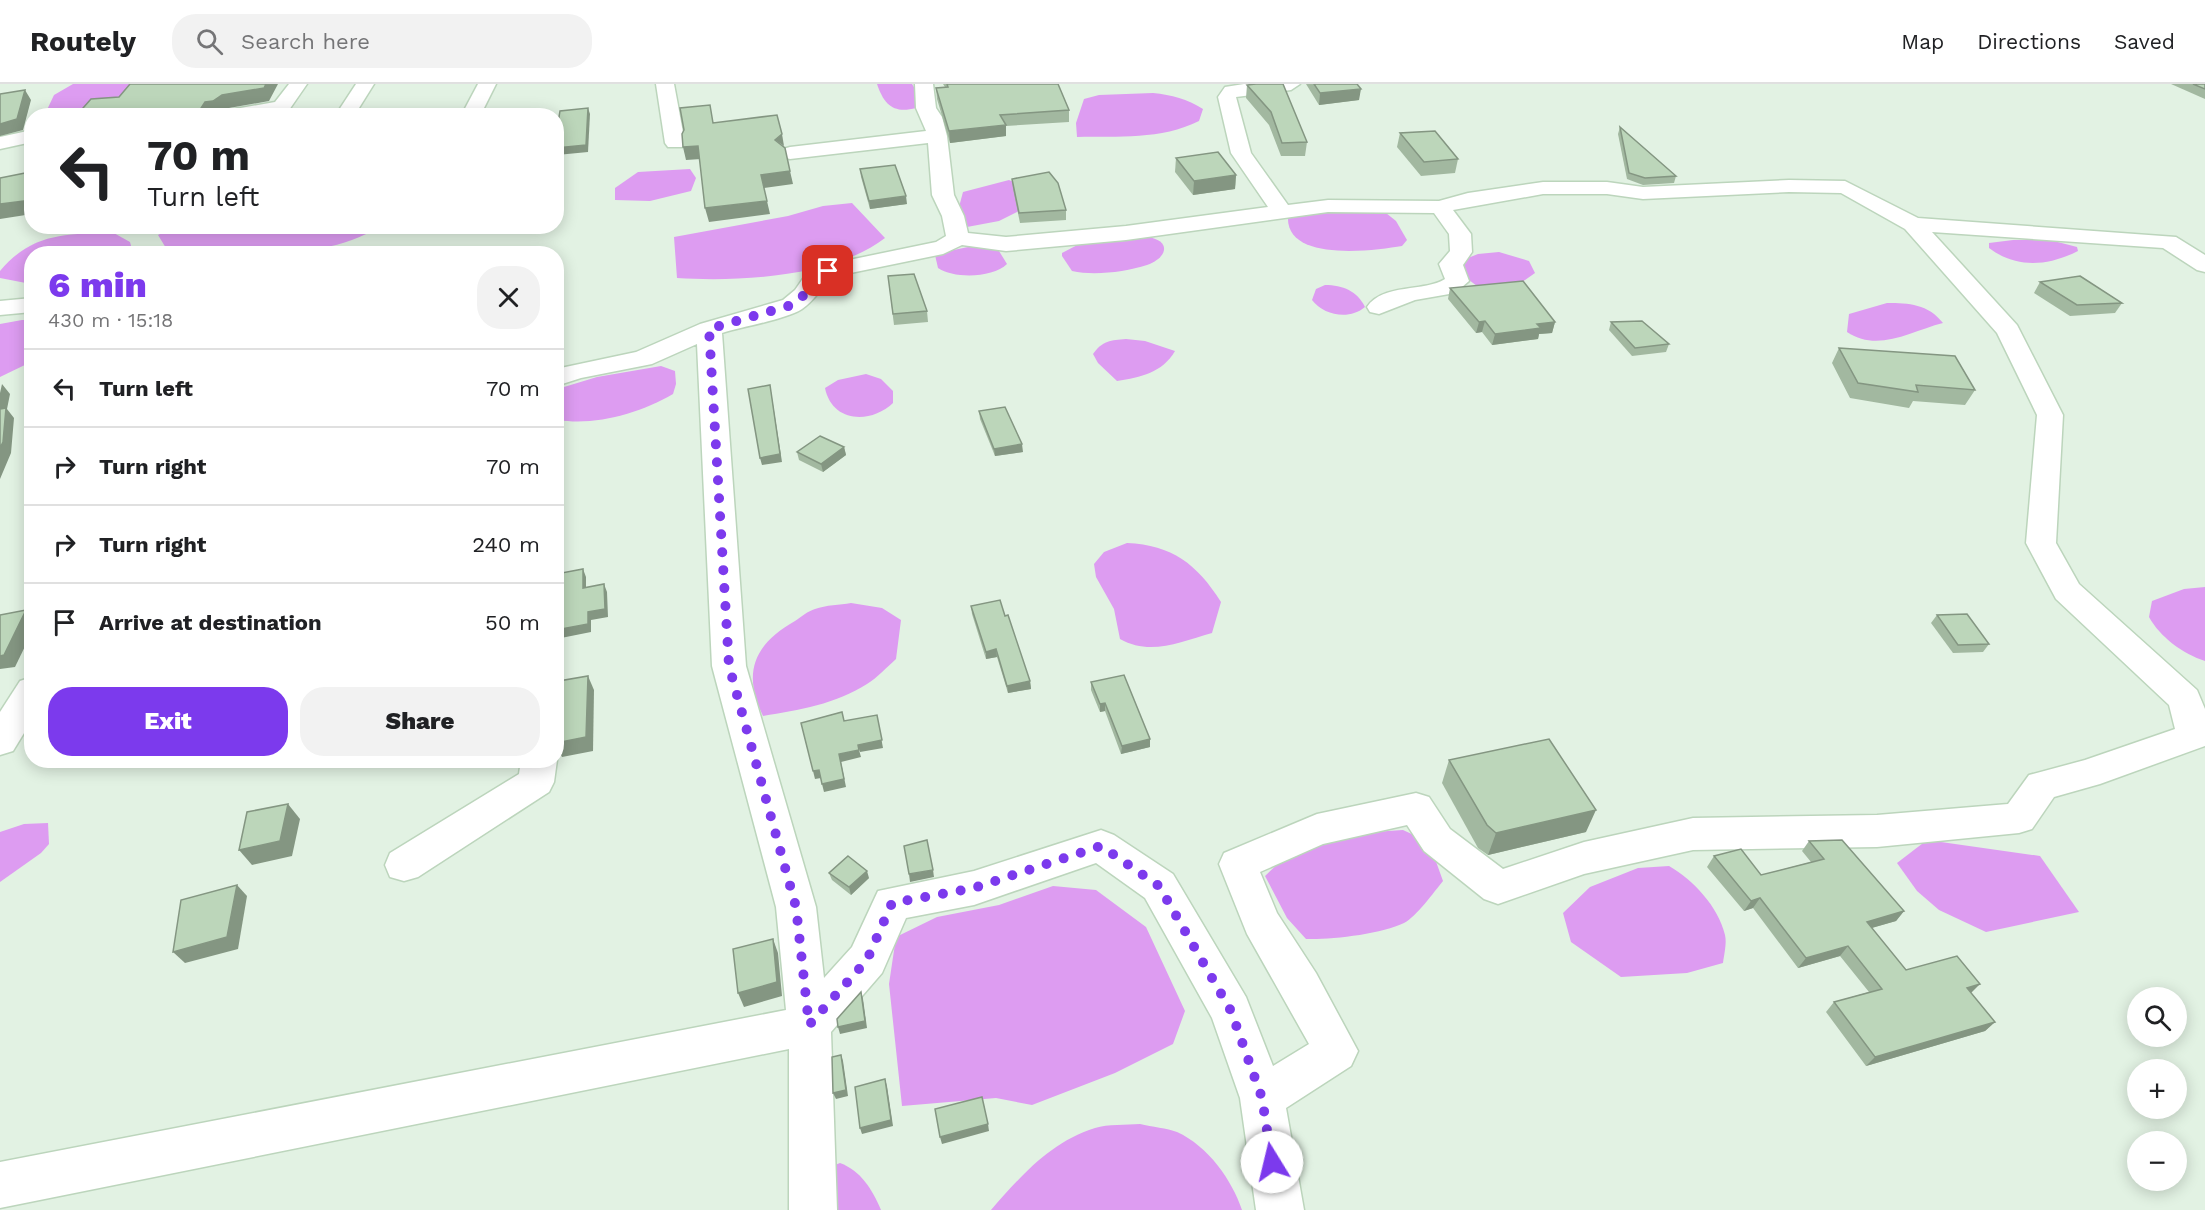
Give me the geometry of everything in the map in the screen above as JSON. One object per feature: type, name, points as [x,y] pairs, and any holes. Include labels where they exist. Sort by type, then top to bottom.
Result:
[{"type":"street","points":[[276,108],[282,106],[298,84]]},
{"type":"street","points":[[349,108],[365,84]]},
{"type":"street","points":[[474,108],[487,84]]},
{"type":"street","points":[[665,84],[675,142]]},
{"type":"street","points":[[924,84],[926,108],[932,117],[937,136],[943,195],[953,216],[958,238]]},
{"type":"street","points":[[1282,212],[1241,153],[1227,96],[1232,91],[1291,84]]},
{"type":"street","points":[[790,153],[937,136]]},
{"type":"street","points":[[0,143],[24,138]]},
{"type":"street","points":[[564,375],[643,359],[709,329],[792,305],[804,295],[813,282],[828,271],[943,247],[958,238],[1006,244],[1126,233],[1328,206],[1440,207],[1468,199],[1543,188],[1607,188],[1643,193],[1789,186],[1845,187],[1913,224],[2008,330],[2050,415],[2042,543],[2067,591],[2185,699],[2195,736],[2087,774],[2042,785],[2019,818],[1877,831],[1693,834],[1584,858],[1498,887],[1437,840],[1416,808],[1317,830],[1238,864],[1261,922],[1301,986],[1336,1051],[1262,1098]]},
{"type":"street","points":[[1379,307],[1408,294],[1447,288],[1457,281],[1451,264],[1461,252],[1460,234],[1440,207]]},
{"type":"street","points":[[1913,224],[2205,244]]},
{"type":"street","points":[[2168,242],[2205,265]]},
{"type":"street","points":[[0,308],[24,306]]},
{"type":"street","points":[[709,329],[729,666],[796,907],[809,1025],[813,1210]]},
{"type":"street","points":[[0,741],[24,703]]},
{"type":"street","points":[[404,865],[536,782],[538,768]]},
{"type":"street","points":[[0,1185],[809,1025],[867,960],[892,903],[974,888],[1101,846],[1159,886],[1231,1011],[1262,1098],[1280,1210]]},
{"type":"shaded area","points":[[73,84],[141,84],[142,87],[88,108],[48,108],[54,95]]},
{"type":"shaded area","points":[[877,84],[912,84],[917,92],[916,108],[902,110],[891,106],[883,97]]},
{"type":"shaded area","points":[[1153,93],[1179,98],[1203,109],[1199,121],[1155,134],[1124,137],[1077,137],[1076,123],[1084,99],[1099,95]]},
{"type":"shaded area","points":[[690,169],[696,178],[691,191],[650,201],[615,200],[615,188],[638,172]]},
{"type":"shaded area","points":[[1009,180],[1016,183],[1023,209],[999,221],[967,227],[959,207],[963,192]]},
{"type":"shaded area","points":[[852,203],[885,238],[864,251],[814,269],[786,274],[729,279],[677,278],[674,237],[788,216],[823,206]]},
{"type":"shaded area","points":[[1381,209],[1396,221],[1407,240],[1402,246],[1352,251],[1315,247],[1301,241],[1291,231],[1288,217],[1295,213]]},
{"type":"shaded area","points":[[116,234],[130,242],[131,246],[31,246],[65,235]]},
{"type":"shaded area","points":[[365,234],[332,246],[165,246],[158,235]]},
{"type":"shaded area","points":[[1148,237],[1161,242],[1164,246],[1162,254],[1154,262],[1129,270],[1100,273],[1072,271],[1062,256],[1062,253],[1085,241]]},
{"type":"shaded area","points":[[2013,240],[2050,240],[2077,247],[2078,251],[2055,260],[2033,263],[2011,259],[1989,248],[1989,243]]},
{"type":"shaded area","points":[[973,246],[999,251],[1007,264],[993,272],[973,275],[954,274],[938,268],[935,255]]},
{"type":"shaded area","points":[[24,250],[24,283],[0,278],[0,271]]},
{"type":"shaded area","points":[[1499,252],[1529,261],[1535,273],[1518,285],[1481,289],[1461,274],[1463,260],[1478,254]]},
{"type":"shaded area","points":[[1325,285],[1349,290],[1362,301],[1365,307],[1345,315],[1323,310],[1312,300],[1316,289]]},
{"type":"shaded area","points":[[1887,303],[1910,304],[1924,308],[1943,323],[1883,340],[1871,341],[1847,332],[1849,314]]},
{"type":"shaded area","points":[[24,320],[24,365],[0,377],[0,324]]},
{"type":"shaded area","points":[[1126,339],[1145,341],[1175,351],[1164,364],[1150,373],[1117,381],[1098,363],[1093,354],[1107,342]]},
{"type":"shaded area","points":[[661,366],[675,371],[676,384],[673,394],[632,412],[587,421],[564,420],[564,387],[597,377]]},
{"type":"shaded area","points":[[866,374],[881,379],[893,391],[893,403],[884,410],[864,417],[844,414],[835,408],[825,388],[838,380]]},
{"type":"shaded area","points":[[1127,543],[1157,548],[1170,553],[1193,567],[1203,577],[1221,602],[1212,633],[1154,647],[1131,644],[1120,639],[1114,609],[1096,577],[1094,564],[1104,552]]},
{"type":"shaded area","points":[[2205,587],[2205,661],[2173,644],[2159,631],[2149,617],[2152,601],[2184,589]]},
{"type":"shaded area","points":[[851,603],[882,608],[901,620],[896,659],[871,682],[843,697],[804,709],[763,716],[753,686],[753,673],[761,650],[781,630],[810,611]]},
{"type":"shaded area","points":[[48,823],[49,844],[41,853],[0,882],[0,832],[24,824]]},
{"type":"shaded area","points":[[1403,830],[1429,842],[1443,881],[1419,910],[1404,923],[1383,930],[1342,937],[1306,939],[1287,918],[1265,876],[1296,846],[1343,834]]},
{"type":"shaded area","points":[[1927,840],[2040,856],[2079,912],[1986,932],[1939,910],[1917,891],[1897,863]]},
{"type":"shaded area","points":[[1669,866],[1695,886],[1717,914],[1726,938],[1723,963],[1687,973],[1621,977],[1571,942],[1563,913],[1590,887],[1638,868]]},
{"type":"shaded area","points":[[1053,886],[1096,890],[1146,927],[1185,1011],[1173,1044],[1115,1073],[1032,1105],[996,1098],[902,1106],[889,984],[896,937],[937,917],[999,905]]},
{"type":"shaded area","points":[[1140,1124],[1169,1129],[1199,1146],[1225,1176],[1242,1210],[991,1210],[1025,1173],[1064,1142],[1095,1128]]},
{"type":"building","points":[[130,84],[266,84],[264,88],[222,95],[213,101],[205,102],[201,108],[83,108],[91,99],[119,97]]},
{"type":"building","points":[[947,84],[1058,84],[1069,110],[1000,115],[1006,125],[949,131],[936,88],[948,87]]},
{"type":"building","points":[[1283,84],[1307,142],[1282,143],[1271,112],[1247,85]]},
{"type":"building","points":[[1314,84],[1357,84],[1361,89],[1320,93]]},
{"type":"building","points":[[2193,84],[2205,84],[2205,89]]},
{"type":"building","points":[[25,90],[17,119],[0,124],[0,94]]},
{"type":"building","points":[[710,105],[713,123],[777,115],[782,134],[775,140],[785,148],[790,171],[761,175],[767,201],[705,208],[698,146],[683,147],[684,130],[680,108]]},
{"type":"building","points":[[588,108],[586,145],[564,147],[564,111]]},
{"type":"building","points":[[1620,127],[1676,176],[1645,178],[1629,173]]},
{"type":"building","points":[[1435,131],[1458,159],[1424,162],[1400,133]]},
{"type":"building","points":[[1218,152],[1236,175],[1194,181],[1176,158]]},
{"type":"building","points":[[895,165],[906,196],[869,201],[860,169]]},
{"type":"building","points":[[1049,172],[1058,183],[1066,210],[1019,213],[1012,179]]},
{"type":"building","points":[[24,173],[24,201],[0,204],[0,178]]},
{"type":"building","points":[[914,274],[927,311],[893,314],[888,276]]},
{"type":"building","points":[[2080,276],[2122,303],[2077,305],[2040,282]]},
{"type":"building","points":[[1523,281],[1555,322],[1537,324],[1541,328],[1495,334],[1485,321],[1479,322],[1450,288]]},
{"type":"building","points":[[1642,321],[1669,344],[1635,348],[1611,322]]},
{"type":"building","points":[[1839,348],[1955,356],[1975,390],[1916,385],[1918,392],[1858,383]]},
{"type":"building","points":[[770,385],[780,454],[760,458],[748,389]]},
{"type":"building","points":[[1005,407],[1022,444],[994,449],[979,411]]},
{"type":"building","points":[[6,408],[3,442],[0,448],[0,409]]},
{"type":"building","points":[[820,436],[844,447],[821,464],[797,452]]},
{"type":"building","points":[[583,569],[583,588],[604,584],[605,609],[588,612],[588,624],[564,628],[564,573]]},
{"type":"building","points":[[1000,600],[1005,616],[1008,615],[1030,681],[1007,686],[996,649],[986,652],[971,606]]},
{"type":"building","points":[[24,610],[4,655],[0,656],[0,615]]},
{"type":"building","points":[[1967,614],[1989,644],[1958,645],[1937,615]]},
{"type":"building","points":[[1124,675],[1150,739],[1122,746],[1105,703],[1100,704],[1091,682]]},
{"type":"building","points":[[588,676],[586,737],[564,741],[564,680]]},
{"type":"building","points":[[842,712],[844,721],[877,715],[882,740],[858,745],[859,750],[839,754],[844,779],[822,784],[819,770],[813,771],[801,723]]},
{"type":"building","points":[[1549,739],[1596,810],[1496,833],[1487,825],[1449,760]]},
{"type":"building","points":[[288,804],[280,841],[239,850],[247,812]]},
{"type":"building","points":[[927,840],[933,870],[909,874],[904,846]]},
{"type":"building","points":[[1842,840],[1904,911],[1867,922],[1906,970],[1957,956],[1980,984],[1967,988],[1995,1022],[1875,1057],[1834,1002],[1882,989],[1848,946],[1806,958],[1760,898],[1751,901],[1714,856],[1741,849],[1761,875],[1824,859],[1809,841]]},
{"type":"building","points":[[848,856],[867,871],[849,887],[829,873]]},
{"type":"building","points":[[237,885],[227,937],[173,952],[181,900]]},
{"type":"building","points":[[773,939],[777,982],[738,993],[733,949]]},
{"type":"building","points":[[861,992],[865,1021],[838,1027],[837,1019]]},
{"type":"building","points":[[841,1055],[846,1090],[833,1093],[832,1057]]},
{"type":"building","points":[[885,1079],[891,1120],[860,1128],[855,1087]]},
{"type":"building","points":[[982,1097],[988,1124],[940,1137],[935,1109]]},
{"type":"waterway","points":[[840,1184],[859,1210]]},
{"type":"route","points":[[828,271],[813,282],[804,295],[792,305],[709,329],[729,666],[796,907],[809,1025],[867,960],[892,903],[974,888],[1101,846],[1159,886],[1231,1011],[1262,1098],[1272,1162]]}]
